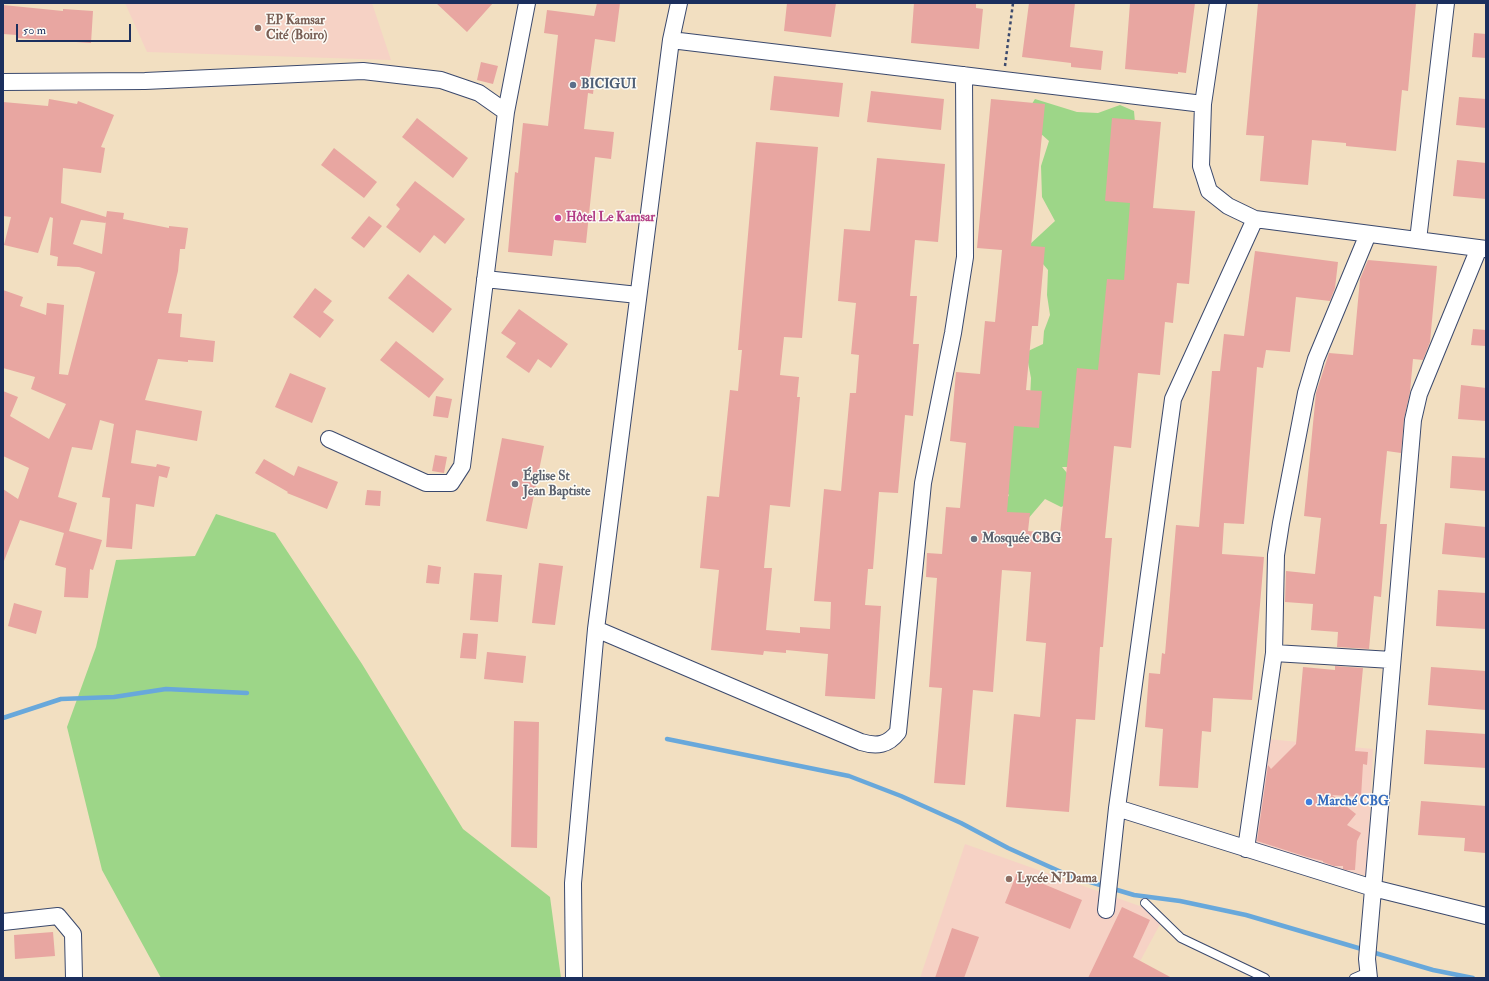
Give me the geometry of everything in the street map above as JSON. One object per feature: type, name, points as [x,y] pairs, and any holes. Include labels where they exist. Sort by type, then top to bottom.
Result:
[{"type":"street","points":[[329,439],[426,484],[451,483],[462,466],[506,112],[527,3]]},
{"type":"street","points":[[574,978],[573,883],[596,629],[670,40],[679,3]]},
{"type":"street","points":[[1218,3],[1203,104],[1200,166],[1209,191],[1228,206],[1255,219],[1482,248],[1419,394],[1413,420],[1364,972]]},
{"type":"street","points":[[1418,240],[1446,3]]},
{"type":"street","points":[[670,40],[1203,104]]},
{"type":"street","points":[[3,82],[145,81],[364,71],[441,80],[479,93],[506,112]]},
{"type":"street","points":[[596,629],[862,742],[872,745],[883,744],[892,739],[898,732],[923,483],[965,257],[964,75]]},
{"type":"street","points":[[1106,910],[1116,815],[1173,399],[1255,219]]},
{"type":"street","points":[[1246,849],[1274,653],[1276,554],[1306,393],[1316,359],[1368,234]]},
{"type":"street","points":[[485,279],[638,295]]},
{"type":"street","points":[[1274,653],[1392,660]]},
{"type":"street","points":[[1116,815],[1246,849],[1372,894],[1486,916]]},
{"type":"street","points":[[3,922],[58,916],[72,934],[74,978]]},
{"type":"lane","points":[[1145,903],[1181,938],[1265,978]]},
{"type":"path","points":[[1003,80],[1013,3]]},
{"type":"shaded area","name":"EP Kamsar Cité (Boiro)","points":[[125,3],[372,3],[391,60],[147,52]]},
{"type":"shaded area","points":[[1256,738],[1373,749],[1367,876],[1246,845]]},
{"type":"shaded area","name":"Lycée N'Dama","points":[[965,844],[1165,915],[1131,978],[920,978]]},
{"type":"green space","points":[[1035,99],[1077,112],[1098,113],[1120,105],[1134,111],[1139,171],[1147,221],[1083,467],[1062,467],[1076,484],[1080,500],[1061,507],[1045,499],[1021,527],[999,511],[1009,495],[993,481],[1004,435],[1015,425],[1029,421],[1031,378],[1026,352],[1043,344],[1044,331],[1050,315],[1047,295],[1048,270],[1028,246],[1055,221],[1042,197],[1041,166],[1049,141],[1023,118]]},
{"type":"green space","points":[[216,514],[275,533],[362,664],[463,829],[550,897],[561,978],[161,978],[102,870],[67,727],[96,647],[116,560],[195,556]]},
{"type":"building","points":[[436,3],[493,3],[467,32]]},
{"type":"building","points":[[597,3],[620,3],[615,42],[595,39],[590,76],[595,76],[593,94],[588,93],[584,129],[614,132],[611,159],[595,157],[586,243],[554,240],[552,256],[508,252],[515,172],[518,173],[523,123],[548,126],[558,35],[544,33],[547,10],[594,16]]},
{"type":"building","points":[[787,3],[836,3],[831,37],[784,31]]},
{"type":"building","points":[[914,3],[976,3],[976,8],[983,9],[979,49],[911,43]]},
{"type":"building","points":[[1029,3],[1075,3],[1070,47],[1103,51],[1101,70],[1071,67],[1071,63],[1022,57]]},
{"type":"building","points":[[1130,3],[1195,3],[1186,73],[1178,72],[1178,74],[1125,69]]},
{"type":"building","points":[[1258,3],[1416,3],[1408,91],[1402,90],[1396,151],[1346,146],[1346,143],[1312,140],[1308,185],[1260,181],[1264,136],[1246,135]]},
{"type":"building","points":[[3,5],[63,11],[63,9],[93,11],[91,43],[17,38],[17,35],[3,34]]},
{"type":"building","points":[[1474,33],[1486,34],[1486,58],[1472,57]]},
{"type":"building","points":[[481,62],[498,66],[493,84],[477,80]]},
{"type":"building","points":[[774,76],[843,83],[839,117],[770,110]]},
{"type":"building","points":[[871,91],[944,99],[941,130],[867,122]]},
{"type":"building","points":[[1459,97],[1486,99],[1486,128],[1456,125]]},
{"type":"building","points":[[49,99],[77,104],[78,101],[114,115],[101,147],[105,148],[101,173],[63,168],[61,203],[106,217],[107,211],[124,213],[123,219],[169,228],[169,226],[188,228],[185,249],[180,249],[178,271],[168,313],[182,314],[180,337],[215,341],[213,362],[188,360],[188,362],[158,359],[145,400],[202,411],[197,441],[136,430],[131,463],[156,467],[157,464],[170,467],[167,478],[159,476],[154,507],[136,504],[132,549],[106,547],[110,498],[102,497],[114,424],[100,420],[92,450],[72,447],[58,497],[77,503],[69,531],[102,540],[93,570],[90,569],[88,598],[64,597],[66,568],[55,565],[64,533],[20,520],[3,561],[3,489],[18,499],[29,468],[3,456],[3,391],[18,397],[10,416],[49,439],[66,404],[31,389],[35,377],[3,368],[3,290],[23,297],[20,306],[46,315],[47,303],[64,305],[59,374],[68,375],[95,272],[79,267],[57,266],[58,257],[50,255],[53,218],[50,217],[38,253],[4,245],[11,217],[3,216],[3,102],[48,106]],"holes":[[[81,220],[106,223],[102,254],[73,244]]]},
{"type":"building","points":[[991,99],[1045,104],[1031,246],[1045,247],[1038,326],[1032,326],[1026,390],[1042,391],[1039,428],[1014,426],[1007,512],[1030,513],[1028,531],[1060,534],[1077,368],[1098,370],[1107,279],[1124,280],[1130,203],[1105,201],[1112,118],[1161,122],[1153,208],[1195,211],[1189,284],[1177,283],[1173,323],[1165,322],[1160,375],[1138,373],[1131,448],[1114,446],[1105,538],[1112,538],[1103,647],[1100,647],[1095,720],[1076,719],[1069,812],[1006,807],[1014,714],[1040,717],[1046,643],[1026,641],[1031,572],[1002,570],[993,692],[973,690],[965,785],[934,783],[942,688],[929,687],[937,578],[926,577],[927,553],[942,554],[946,507],[960,508],[966,443],[950,441],[956,372],[980,374],[985,321],[995,322],[1002,250],[977,248]]},
{"type":"building","points":[[417,118],[468,158],[453,178],[402,137]]},
{"type":"building","points":[[756,142],[818,147],[802,338],[784,337],[780,375],[799,377],[797,397],[800,397],[790,507],[770,505],[764,568],[772,568],[766,630],[800,633],[800,627],[830,629],[831,602],[814,601],[824,489],[841,491],[850,393],[856,393],[859,355],[851,354],[856,303],[838,301],[844,229],[870,231],[877,158],[945,164],[938,242],[915,240],[910,296],[917,296],[913,344],[919,344],[913,416],[905,415],[898,493],[879,492],[873,569],[868,569],[865,605],[881,606],[875,699],[825,696],[828,654],[786,650],[786,653],[764,651],[763,655],[711,650],[719,570],[700,568],[707,496],[719,497],[730,390],[738,391],[742,350],[738,350]]},
{"type":"building","points":[[334,148],[377,182],[364,198],[321,165]]},
{"type":"building","points":[[1457,160],[1486,163],[1486,199],[1453,196]]},
{"type":"building","points":[[415,181],[465,219],[445,244],[434,235],[420,253],[386,227],[400,209],[396,205]]},
{"type":"building","points":[[369,216],[382,226],[364,248],[351,238]]},
{"type":"building","points":[[1255,251],[1338,262],[1335,288],[1330,301],[1296,297],[1290,352],[1266,350],[1263,368],[1257,367],[1244,524],[1224,523],[1222,554],[1264,557],[1252,700],[1213,698],[1211,732],[1202,731],[1198,788],[1159,786],[1163,729],[1145,727],[1149,673],[1160,674],[1162,653],[1165,654],[1176,525],[1199,527],[1212,371],[1220,371],[1224,334],[1244,336]]},
{"type":"building","points":[[1368,260],[1437,266],[1430,342],[1423,360],[1413,359],[1410,392],[1404,419],[1401,453],[1387,451],[1380,524],[1387,524],[1381,597],[1374,596],[1369,649],[1337,647],[1338,632],[1311,630],[1313,604],[1285,602],[1286,571],[1315,574],[1321,518],[1304,516],[1316,393],[1329,353],[1353,355],[1360,279]]},
{"type":"building","points":[[408,274],[452,309],[433,333],[388,298]]},
{"type":"building","points":[[315,288],[332,301],[323,312],[334,320],[320,338],[293,317]]},
{"type":"building","points":[[519,309],[568,344],[551,368],[538,359],[529,373],[506,357],[516,343],[501,333]]},
{"type":"building","points":[[1473,329],[1486,330],[1486,346],[1471,345]]},
{"type":"building","points":[[396,341],[444,379],[429,398],[380,360]]},
{"type":"building","points":[[290,373],[326,388],[312,423],[275,407]]},
{"type":"building","points":[[1461,385],[1486,388],[1486,421],[1458,419]]},
{"type":"building","points":[[436,396],[452,399],[448,418],[433,416]]},
{"type":"building","name":"Église St Jean Baptiste","points":[[502,438],[544,446],[527,529],[486,521]]},
{"type":"building","points":[[435,455],[447,457],[444,473],[432,471]]},
{"type":"building","points":[[1452,456],[1486,458],[1486,491],[1450,488]]},
{"type":"building","points":[[264,459],[294,476],[298,466],[338,482],[327,509],[287,493],[288,492],[255,473]]},
{"type":"building","points":[[367,490],[381,491],[380,506],[365,505]]},
{"type":"building","points":[[1445,523],[1486,527],[1486,558],[1442,554]]},
{"type":"building","points":[[539,563],[563,566],[555,625],[532,623]]},
{"type":"building","points":[[428,565],[441,567],[439,584],[426,583]]},
{"type":"building","points":[[474,573],[502,575],[498,622],[470,620]]},
{"type":"building","points":[[1438,590],[1486,593],[1486,629],[1436,626]]},
{"type":"building","points":[[14,603],[42,611],[36,634],[8,626]]},
{"type":"building","points":[[463,633],[478,634],[476,659],[460,658]]},
{"type":"building","points":[[487,652],[526,656],[523,683],[484,679]]},
{"type":"building","points":[[1335,666],[1363,668],[1355,751],[1368,752],[1367,765],[1363,764],[1361,797],[1332,795],[1356,814],[1347,825],[1361,833],[1357,841],[1355,870],[1346,870],[1343,869],[1343,866],[1334,866],[1323,861],[1257,841],[1268,765],[1271,769],[1296,744],[1303,667],[1335,670]]},
{"type":"building","points":[[1431,667],[1486,671],[1486,710],[1428,705]]},
{"type":"building","points":[[514,721],[539,722],[537,848],[511,847]]},
{"type":"building","points":[[1426,730],[1486,734],[1486,768],[1424,764]]},
{"type":"building","points":[[1421,801],[1486,806],[1485,853],[1464,851],[1465,838],[1418,835]]},
{"type":"building","points":[[1017,873],[1082,900],[1070,929],[1005,903]]},
{"type":"building","points":[[1122,907],[1150,920],[1133,957],[1172,978],[1088,978]]},
{"type":"building","points":[[952,928],[979,937],[964,978],[935,978]]},
{"type":"building","points":[[53,932],[55,956],[15,959],[14,935]]},
{"type":"waterway","points":[[3,718],[61,699],[114,697],[166,689],[247,693]]},
{"type":"waterway","points":[[667,739],[849,776],[901,796],[961,823],[1008,848],[1070,876],[1134,895],[1180,901],[1246,915],[1433,970],[1473,978]]},
{"type":"place","name":"EP Kamsar Cité (Boiro)","points":[[258,28]]},
{"type":"place","name":"BICIGUI","points":[[573,85]]},
{"type":"place","name":"Hôtel Le Kamsar","points":[[558,218]]},
{"type":"place","name":"Église St Jean Baptiste","points":[[515,484]]},
{"type":"place","name":"Mosquée CBG","points":[[974,539]]},
{"type":"place","name":"Marché CBG","points":[[1309,802]]},
{"type":"place","name":"Lycée N'Dama","points":[[1009,879]]}]
